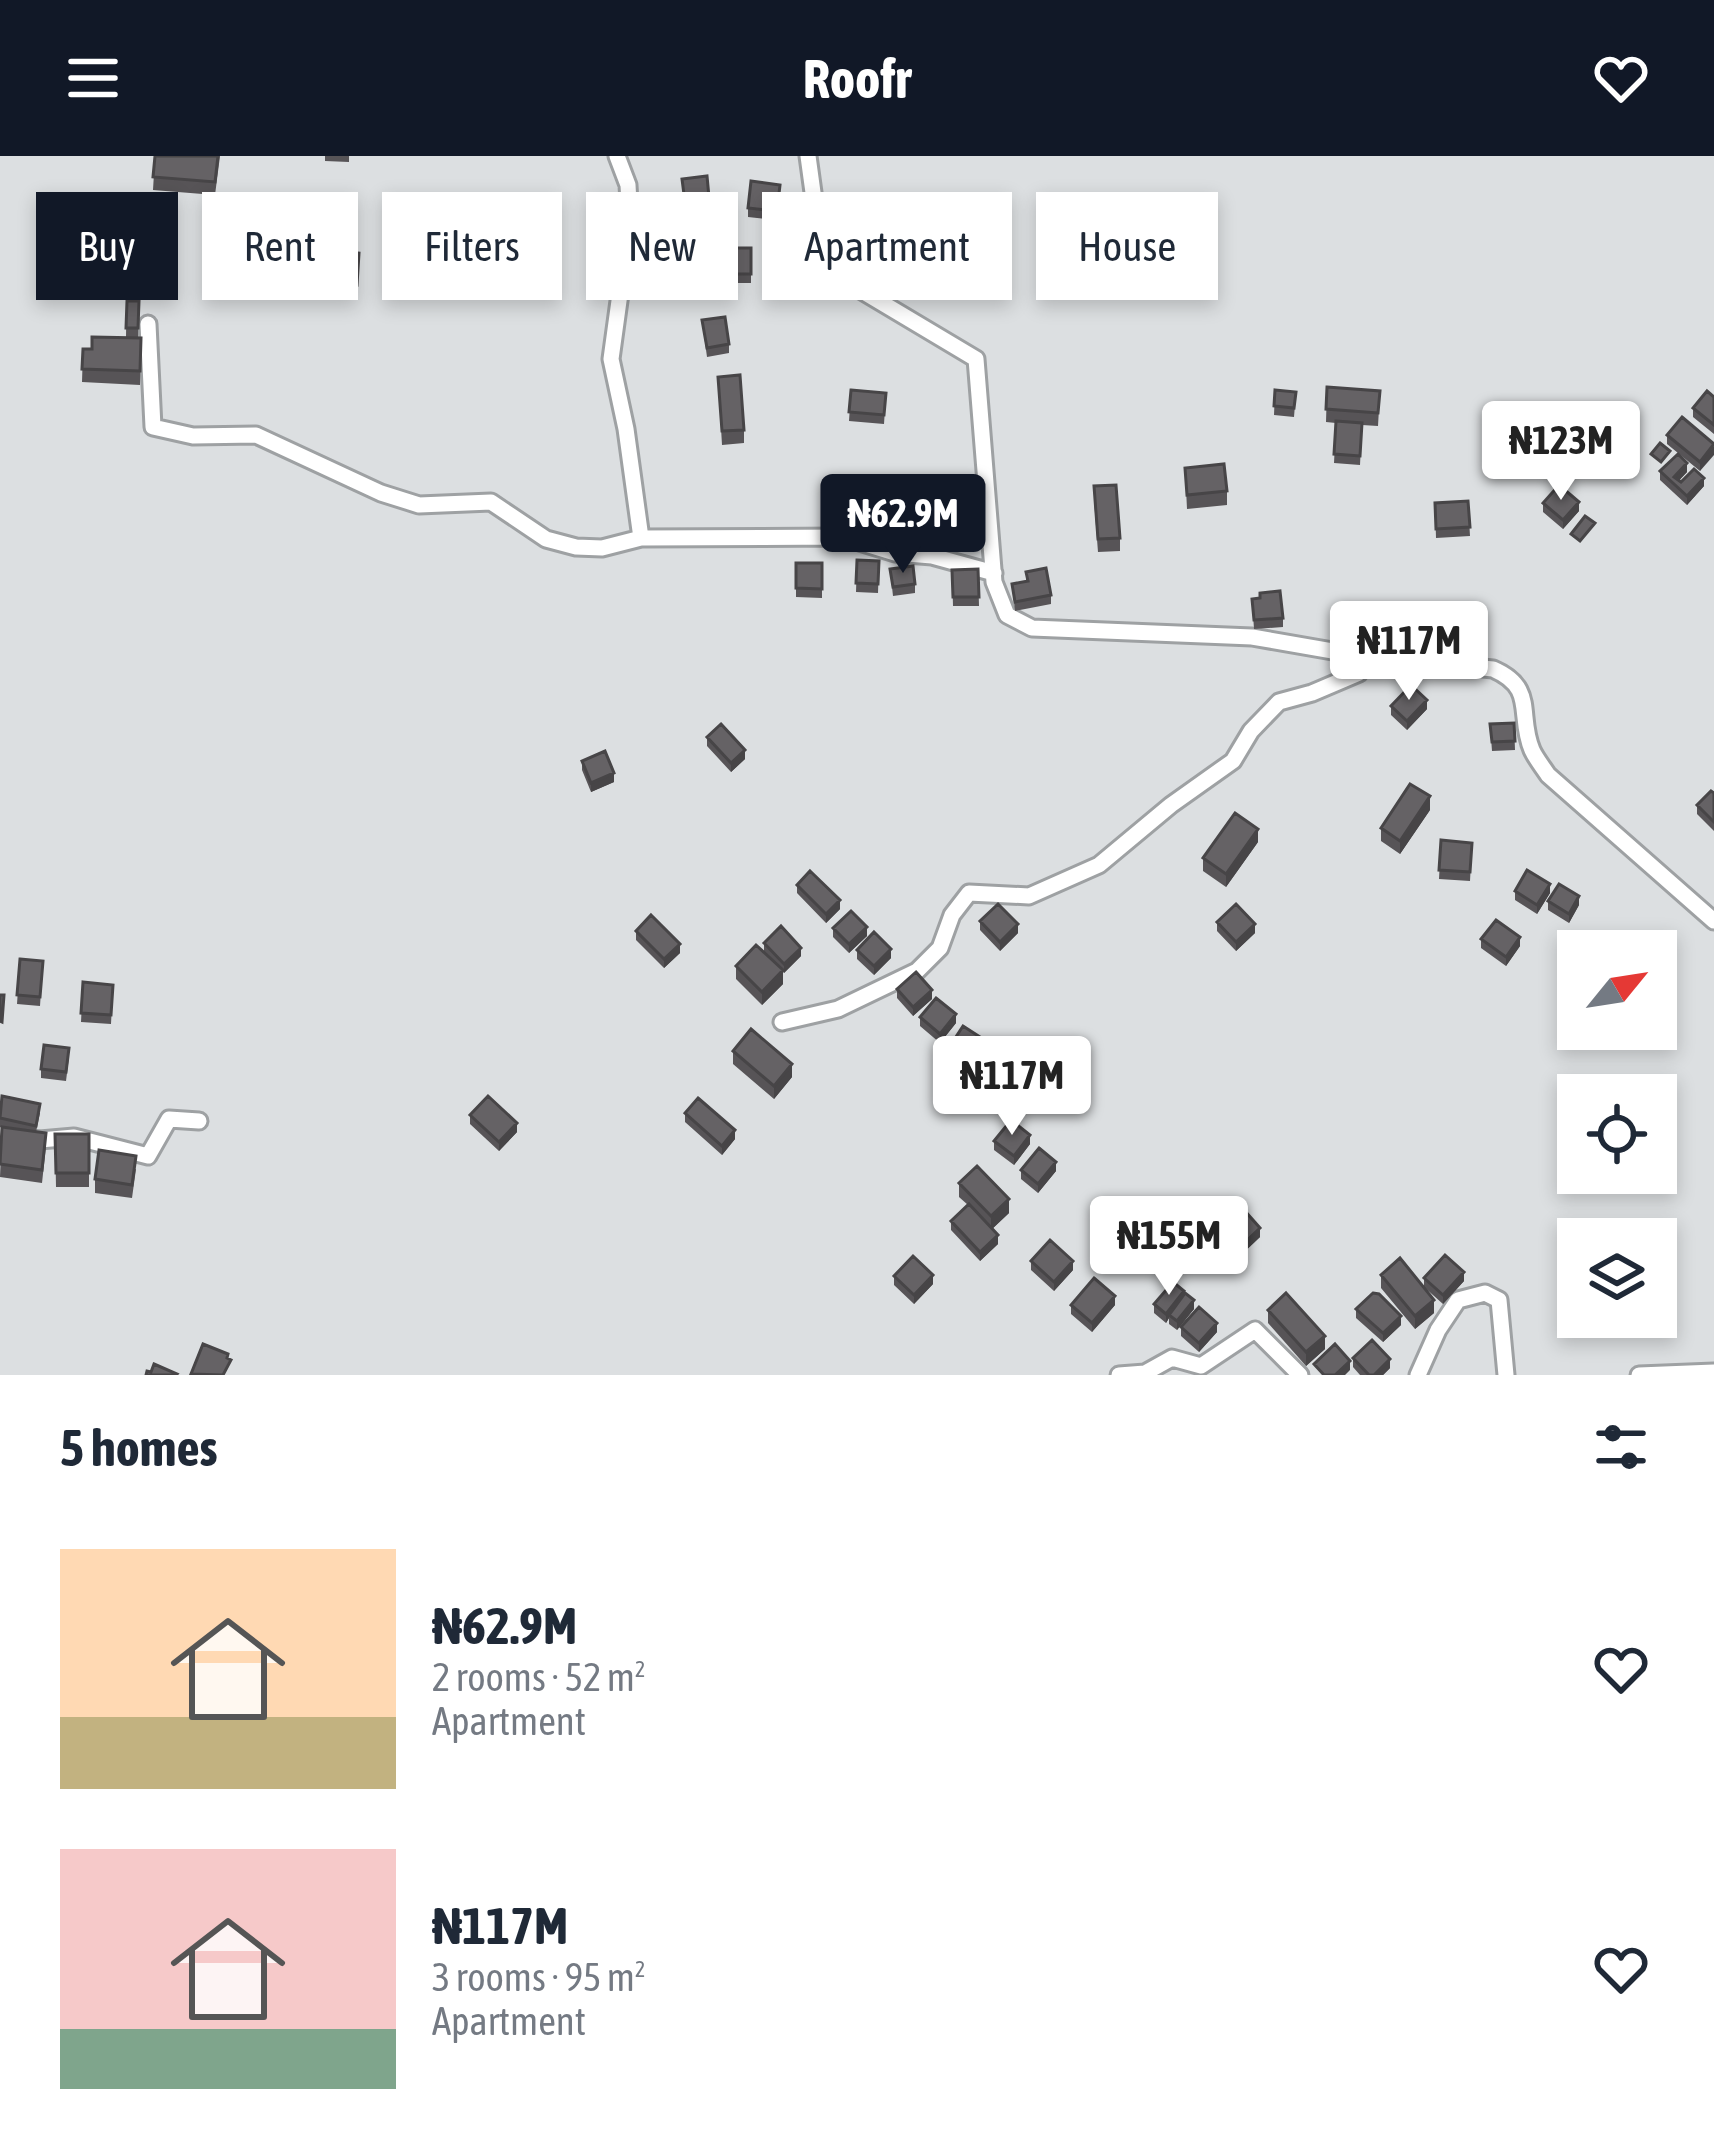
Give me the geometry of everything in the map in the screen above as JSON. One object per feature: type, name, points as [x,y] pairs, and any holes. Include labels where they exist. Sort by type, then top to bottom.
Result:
[{"type":"street","points":[[617,156],[628,185],[630,221],[610,359],[626,429],[641,538]]},
{"type":"street","points":[[808,156],[815,207],[842,279],[976,359],[994,573],[1007,615],[1032,628],[1252,637],[1367,657],[1493,669],[1510,676],[1521,689],[1531,748],[1548,775],[1714,921]]},
{"type":"street","points":[[148,324],[153,427],[193,436],[256,435],[381,494],[419,505],[490,502],[546,539],[576,547],[602,548],[641,538],[843,537],[895,554],[932,556],[994,573]]},
{"type":"street","points":[[782,1022],[838,1009],[917,971],[940,948],[952,915],[969,893],[1029,896],[1099,865],[1233,761],[1251,731],[1279,702],[1359,673],[1367,657]]},
{"type":"street","points":[[0,1135],[74,1138],[148,1156],[169,1119],[199,1121]]},
{"type":"street","points":[[1418,1375],[1458,1300],[1485,1293],[1499,1300],[1506,1375]]},
{"type":"street","points":[[1119,1375],[1145,1373],[1172,1358],[1202,1366],[1255,1330],[1300,1375]]},
{"type":"street","points":[[1639,1375],[1714,1372]]},
{"type":"building","points":[[155,156],[218,156],[215,182],[153,177]]},
{"type":"building","points":[[707,176],[708,192],[684,192],[682,179]]},
{"type":"building","points":[[751,181],[780,185],[779,192],[762,192],[762,209],[748,208]]},
{"type":"building","points":[[738,248],[751,248],[751,274],[738,274]]},
{"type":"building","points":[[127,301],[139,301],[138,328],[126,328]]},
{"type":"building","points":[[725,317],[729,344],[707,348],[702,320]]},
{"type":"building","points":[[92,337],[141,338],[140,371],[82,369],[83,349],[92,349]]},
{"type":"building","points":[[740,375],[744,430],[722,431],[718,377]]},
{"type":"building","points":[[1327,387],[1380,391],[1378,413],[1326,409]]},
{"type":"building","points":[[851,390],[886,393],[884,415],[849,412]]},
{"type":"building","points":[[1275,390],[1296,392],[1294,408],[1274,406]]},
{"type":"building","points":[[1707,391],[1714,397],[1714,425],[1693,408]]},
{"type":"building","points":[[1519,406],[1534,422],[1514,442],[1499,426]]},
{"type":"building","points":[[1682,417],[1714,444],[1700,462],[1667,435]]},
{"type":"building","points":[[1336,421],[1362,423],[1360,456],[1334,454]]},
{"type":"building","points":[[1575,426],[1593,441],[1580,456],[1562,440]]},
{"type":"building","points":[[1660,443],[1670,451],[1661,462],[1651,454]]},
{"type":"building","points":[[1678,454],[1687,463],[1674,477],[1681,482],[1694,469],[1704,478],[1687,496],[1660,471]]},
{"type":"building","points":[[1224,464],[1227,491],[1187,495],[1185,468]]},
{"type":"building","points":[[1116,485],[1120,538],[1098,539],[1094,486]]},
{"type":"building","points":[[1559,485],[1579,502],[1563,520],[1543,503]]},
{"type":"building","points":[[1468,501],[1470,527],[1436,529],[1435,503]]},
{"type":"building","points":[[1585,516],[1595,523],[1580,541],[1571,534]]},
{"type":"building","points":[[857,560],[879,561],[878,584],[856,583]]},
{"type":"building","points":[[796,563],[822,563],[822,589],[796,588]]},
{"type":"building","points":[[913,566],[915,584],[893,587],[890,569]]},
{"type":"building","points":[[1046,568],[1051,595],[1015,602],[1012,584],[1028,581],[1026,572]]},
{"type":"building","points":[[978,569],[979,597],[953,597],[952,570]]},
{"type":"building","points":[[1280,591],[1283,618],[1254,620],[1252,599]]},
{"type":"building","points":[[1411,685],[1427,700],[1407,721],[1391,706]]},
{"type":"building","points":[[1514,723],[1515,741],[1492,742],[1490,724]]},
{"type":"building","points":[[721,724],[745,750],[731,763],[707,737]]},
{"type":"building","points":[[605,751],[614,773],[591,783],[582,761]]},
{"type":"building","points":[[1410,784],[1430,796],[1400,841],[1381,828]]},
{"type":"building","points":[[1714,793],[1714,822],[1697,805]]},
{"type":"building","points":[[1235,813],[1258,829],[1226,874],[1203,858]]},
{"type":"building","points":[[1441,840],[1472,843],[1470,872],[1439,870]]},
{"type":"building","points":[[1527,870],[1550,884],[1537,905],[1515,891]]},
{"type":"building","points":[[810,871],[840,900],[826,914],[797,885]]},
{"type":"building","points":[[1559,884],[1579,896],[1569,914],[1548,901]]},
{"type":"building","points":[[998,904],[1018,924],[1000,942],[980,921]]},
{"type":"building","points":[[1236,904],[1255,924],[1236,942],[1217,922]]},
{"type":"building","points":[[851,911],[867,927],[849,944],[833,928]]},
{"type":"building","points":[[651,915],[680,944],[664,959],[636,931]]},
{"type":"building","points":[[1496,920],[1520,937],[1506,957],[1481,939]]},
{"type":"building","points":[[781,926],[801,948],[784,964],[764,943]]},
{"type":"building","points":[[874,932],[891,949],[874,966],[857,950]]},
{"type":"building","points":[[756,945],[783,970],[762,992],[736,966]]},
{"type":"building","points":[[20,959],[43,961],[40,997],[17,995]]},
{"type":"building","points":[[916,972],[932,990],[913,1007],[897,989]]},
{"type":"building","points":[[83,982],[113,985],[111,1015],[81,1013]]},
{"type":"building","points":[[936,998],[956,1014],[940,1034],[920,1017]]},
{"type":"building","points":[[963,1026],[983,1039],[970,1059],[950,1046]]},
{"type":"building","points":[[751,1029],[792,1064],[774,1086],[733,1051]]},
{"type":"building","points":[[44,1045],[69,1048],[66,1072],[41,1069]]},
{"type":"building","points":[[994,1048],[1011,1061],[998,1071],[1002,1074],[994,1085],[977,1072]]},
{"type":"building","points":[[2,1096],[40,1104],[36,1126],[0,1118]]},
{"type":"building","points":[[488,1096],[517,1123],[499,1142],[470,1115]]},
{"type":"building","points":[[698,1098],[735,1130],[722,1146],[685,1113]]},
{"type":"building","points":[[1011,1120],[1030,1135],[1014,1156],[994,1141]]},
{"type":"building","points":[[2,1127],[46,1133],[42,1170],[0,1164]]},
{"type":"building","points":[[55,1134],[89,1134],[89,1173],[56,1173]]},
{"type":"building","points":[[1039,1148],[1056,1162],[1038,1184],[1021,1170]]},
{"type":"building","points":[[99,1150],[136,1156],[132,1185],[95,1179]]},
{"type":"building","points":[[977,1166],[1009,1199],[991,1216],[959,1183]]},
{"type":"building","points":[[1237,1202],[1260,1228],[1241,1246],[1217,1220]]},
{"type":"building","points":[[969,1204],[998,1235],[980,1252],[951,1221]]},
{"type":"building","points":[[1050,1240],[1073,1261],[1054,1282],[1031,1261]]},
{"type":"building","points":[[1445,1255],[1464,1272],[1443,1295],[1424,1278]]},
{"type":"building","points":[[913,1256],[933,1275],[914,1295],[894,1276]]},
{"type":"building","points":[[1400,1258],[1434,1300],[1415,1316],[1381,1275]]},
{"type":"building","points":[[1094,1278],[1115,1296],[1092,1323],[1071,1305]]},
{"type":"building","points":[[1173,1282],[1184,1291],[1166,1314],[1154,1304]]},
{"type":"building","points":[[1185,1293],[1194,1300],[1177,1321],[1169,1315]]},
{"type":"building","points":[[1286,1293],[1325,1336],[1306,1352],[1268,1310]]},
{"type":"building","points":[[1373,1293],[1401,1316],[1383,1333],[1356,1309]]},
{"type":"building","points":[[1199,1307],[1217,1323],[1199,1343],[1181,1327]]},
{"type":"building","points":[[1372,1340],[1390,1359],[1369,1375],[1353,1358]]},
{"type":"building","points":[[203,1344],[228,1354],[231,1360],[223,1375],[191,1374]]},
{"type":"building","points":[[1335,1344],[1350,1361],[1335,1375],[1324,1375],[1314,1364]]},
{"type":"building","points":[[154,1364],[177,1374],[146,1375]]}]
